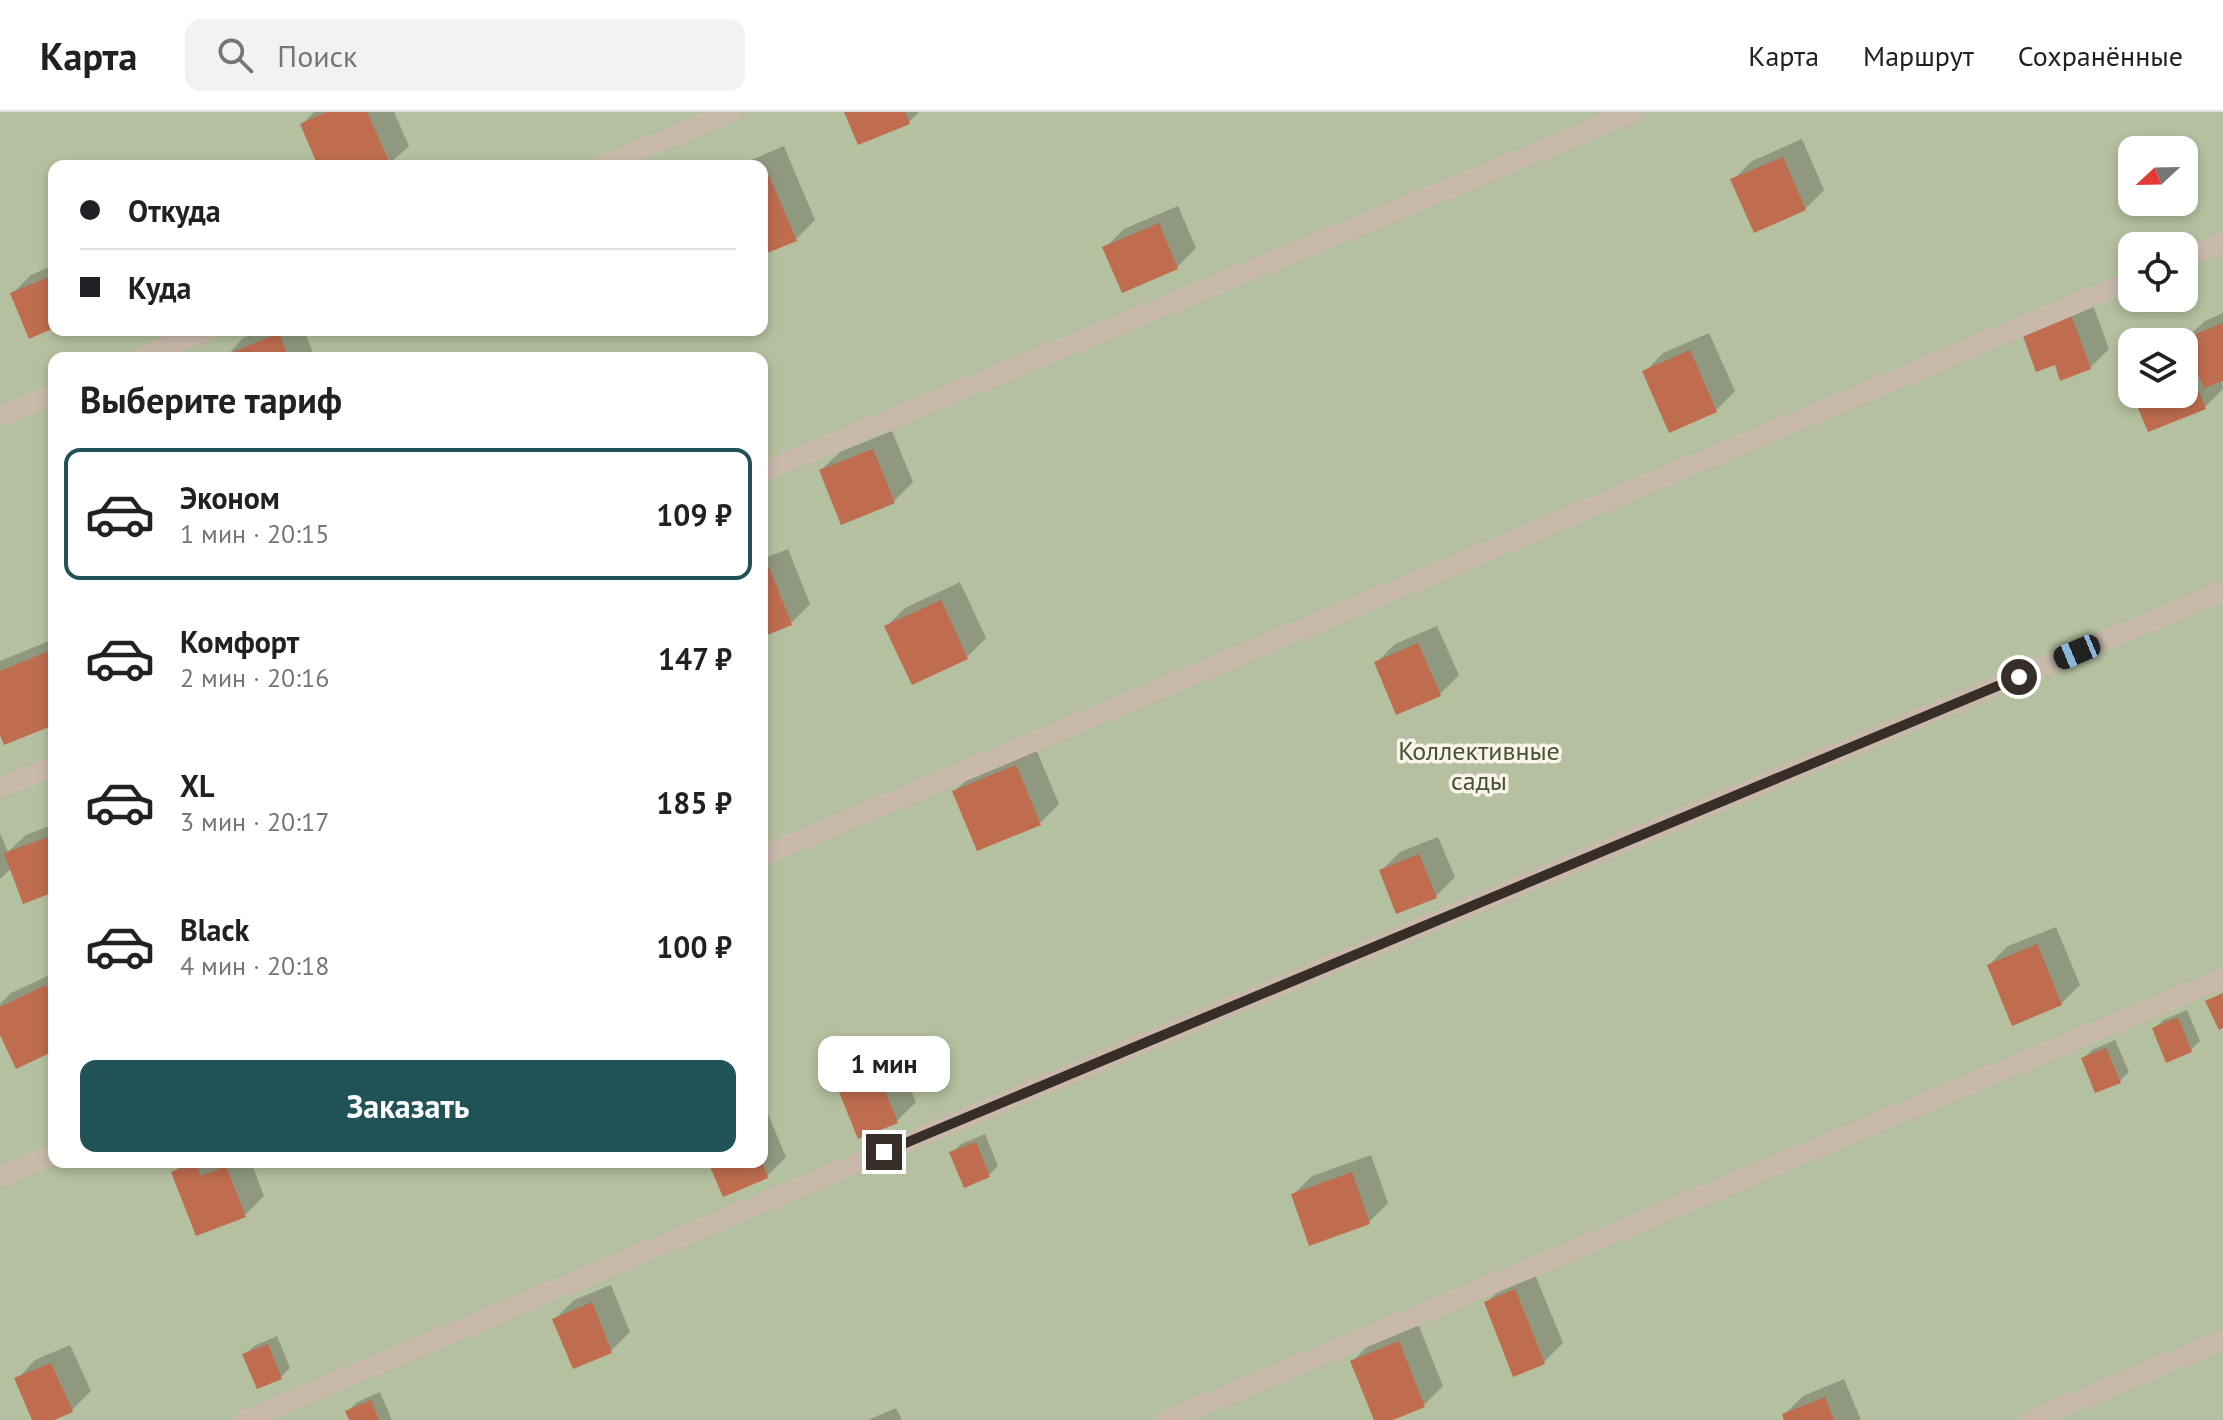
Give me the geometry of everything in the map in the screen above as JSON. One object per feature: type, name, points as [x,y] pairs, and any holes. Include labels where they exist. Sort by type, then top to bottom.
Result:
[{"type":"lane","points":[[615,160],[731,112]]},
{"type":"lane","points":[[768,470],[1634,112]]},
{"type":"lane","points":[[2198,252],[2223,242]]},
{"type":"lane","points":[[768,853],[2118,286]]},
{"type":"lane","points":[[154,352],[193,336]]},
{"type":"lane","points":[[0,416],[48,396]]},
{"type":"lane","points":[[244,1420],[2223,591]]},
{"type":"lane","points":[[0,788],[48,768]]},
{"type":"lane","points":[[1167,1420],[2223,978]]},
{"type":"lane","points":[[0,1177],[48,1157]]},
{"type":"lane","points":[[2031,1420],[2223,1340]]},
{"type":"green space","name":"Коллективные сады","points":[[0,112],[2223,112],[2223,1420],[0,1420]]},
{"type":"building","points":[[327,112],[367,112],[388,160],[315,160],[300,124]]},
{"type":"building","points":[[844,112],[905,112],[910,124],[858,145]]},
{"type":"building","points":[[1783,157],[1806,210],[1754,233],[1730,179]]},
{"type":"building","points":[[768,173],[797,241],[768,253]]},
{"type":"building","points":[[1159,223],[1178,269],[1122,293],[1102,247]]},
{"type":"building","points":[[48,277],[48,331],[29,339],[10,293]]},
{"type":"building","points":[[2071,315],[2091,369],[2060,381],[2055,365],[2036,372],[2022,333]]},
{"type":"building","points":[[2223,323],[2223,381],[2204,388],[2198,374],[2198,333]]},
{"type":"building","points":[[272,336],[280,336],[287,352],[233,352]]},
{"type":"building","points":[[1690,350],[1717,412],[1669,433],[1642,371]]},
{"type":"building","points":[[2198,389],[2206,409],[2148,432],[2138,408],[2198,408]]},
{"type":"building","points":[[873,449],[895,503],[841,525],[819,470]]},
{"type":"building","points":[[768,567],[792,625],[768,635]]},
{"type":"building","points":[[941,600],[968,659],[912,685],[884,626]]},
{"type":"building","points":[[1418,643],[1441,696],[1396,715],[1374,662]]},
{"type":"building","points":[[48,651],[48,727],[4,745],[0,735],[0,671]]},
{"type":"building","points":[[1016,765],[1041,825],[977,851],[952,791]]},
{"type":"building","points":[[48,837],[48,894],[23,904],[4,853]]},
{"type":"building","points":[[1419,854],[1437,898],[1396,914],[1379,870]]},
{"type":"building","points":[[2037,944],[2062,1005],[2012,1026],[1987,965]]},
{"type":"building","points":[[46,985],[48,1054],[16,1069],[0,1035],[0,1007]]},
{"type":"building","points":[[2223,993],[2223,1028],[2219,1030],[2205,1001]]},
{"type":"building","points":[[2178,1017],[2192,1052],[2166,1063],[2152,1028]]},
{"type":"building","points":[[2106,1048],[2121,1083],[2095,1093],[2081,1058]]},
{"type":"building","points":[[877,1071],[898,1123],[858,1139],[837,1087]]},
{"type":"building","points":[[976,1142],[990,1177],[964,1188],[949,1152]]},
{"type":"building","points":[[181,1168],[198,1168],[201,1176],[227,1168],[246,1217],[196,1236],[171,1172]]},
{"type":"building","points":[[711,1168],[764,1168],[768,1178],[723,1197]]},
{"type":"building","points":[[1352,1172],[1370,1224],[1309,1246],[1291,1194]]},
{"type":"building","points":[[1515,1289],[1545,1364],[1513,1377],[1484,1302]]},
{"type":"building","points":[[592,1302],[612,1353],[573,1369],[552,1319]]},
{"type":"building","points":[[1399,1341],[1425,1407],[1393,1420],[1374,1420],[1350,1361]]},
{"type":"building","points":[[268,1344],[282,1379],[257,1389],[242,1354]]},
{"type":"building","points":[[51,1363],[73,1412],[54,1420],[32,1420],[14,1378]]},
{"type":"building","points":[[1825,1397],[1834,1420],[1784,1420],[1782,1414]]},
{"type":"building","points":[[371,1400],[379,1420],[349,1420],[345,1411]]},
{"type":"route","points":[[884,1152],[2019,677]]}]
